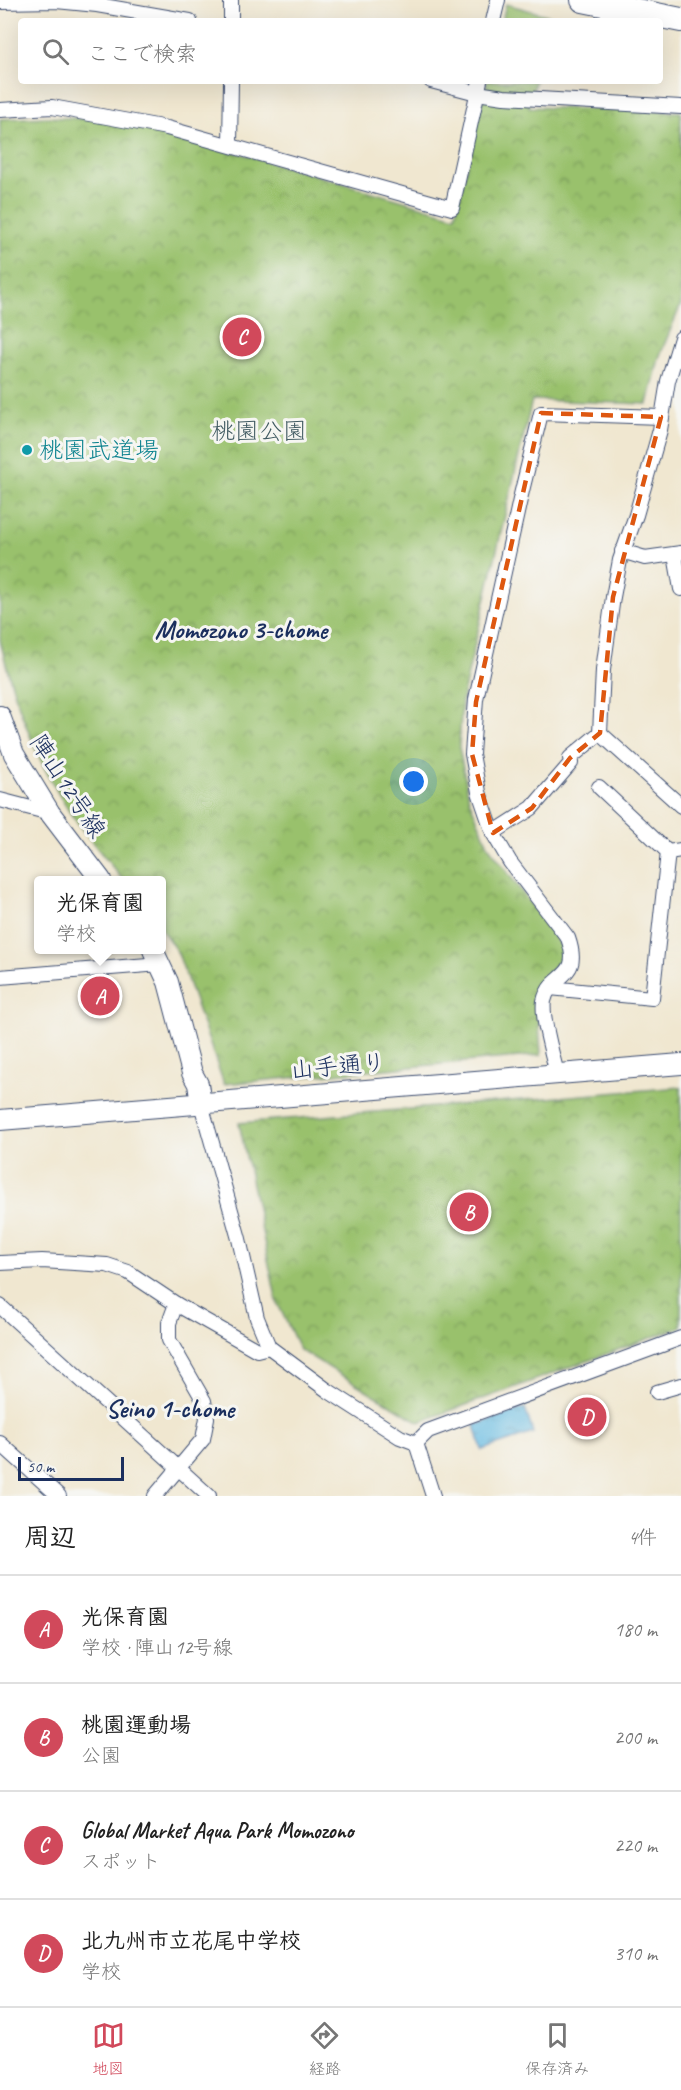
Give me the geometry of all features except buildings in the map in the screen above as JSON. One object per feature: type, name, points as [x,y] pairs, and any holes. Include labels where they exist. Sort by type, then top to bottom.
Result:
[{"type":"highway","points":[[583,0],[681,20]]},
{"type":"street","points":[[231,0],[231,18]]},
{"type":"street","points":[[494,18],[498,0]]},
{"type":"street","points":[[0,2],[56,1],[97,5],[173,18]]},
{"type":"street","points":[[230,145],[231,84]]},
{"type":"street","points":[[454,84],[478,87],[504,97],[681,107]]},
{"type":"street","points":[[0,110],[52,106],[167,128],[452,208],[478,87]]},
{"type":"street","points":[[493,833],[532,808],[571,764],[570,758],[600,733],[603,670],[622,551],[636,515],[660,430],[668,381],[681,338]]},
{"type":"street","points":[[557,1074],[545,1019],[544,1002],[550,988],[572,966],[573,952],[568,938],[510,862],[493,833],[478,792],[472,754],[476,702],[541,413],[661,417]]},
{"type":"street","points":[[622,551],[645,558],[678,554],[681,589]]},
{"type":"street","name":"陣山12号線","points":[[0,716],[14,754],[50,813],[98,876]]},
{"type":"street","points":[[600,733],[681,806]]},
{"type":"street","points":[[550,988],[652,998],[674,851],[599,787]]},
{"type":"street","points":[[0,800],[50,813]]},
{"type":"street","points":[[0,977],[156,957],[168,982],[192,1073],[198,1084],[201,1104],[239,1239],[257,1318],[268,1347],[327,1390],[399,1437],[416,1443]]},
{"type":"street","name":"山手通り","points":[[0,1120],[681,1064]]},
{"type":"street","points":[[0,1263],[42,1261],[107,1265],[128,1272],[176,1304],[257,1350],[268,1347]]},
{"type":"street","points":[[155,1496],[203,1439],[207,1418],[204,1401],[169,1340],[169,1323],[176,1304]]},
{"type":"street","points":[[0,1306],[209,1496]]},
{"type":"street","points":[[416,1443],[428,1431],[681,1338]]},
{"type":"street","points":[[657,1392],[681,1385]]},
{"type":"street","points":[[0,1443],[59,1496]]},
{"type":"street","points":[[416,1443],[433,1496]]},
{"type":"highlighted area","points":[[541,413],[661,417],[613,597],[600,733],[570,758],[532,808],[493,833],[472,754],[476,702]]},
{"type":"green space","points":[[506,4],[550,16],[550,18],[503,18]]},
{"type":"green space","name":"桃園公園","points":[[486,84],[534,84],[529,107],[681,112],[681,304],[659,358],[648,404],[532,400],[462,699],[459,747],[469,799],[489,847],[560,944],[564,955],[550,971],[537,995],[541,1055],[224,1084],[178,953],[166,936],[166,876],[120,876],[69,811],[46,770],[27,728],[0,640],[0,119],[47,117],[107,120],[235,152],[455,216]]},
{"type":"green space","points":[[681,1087],[681,1327],[419,1422],[300,1350],[277,1302],[239,1123]]},
{"type":"water","points":[[525,1408],[533,1433],[482,1450],[475,1425]]},
{"type":"place","name":"Global Market Aqua Park Momozono","points":[[242,337]]},
{"type":"place","name":"桃園武道場","points":[[27,450]]},
{"type":"place","name":"光保育園","points":[[100,996]]},
{"type":"place","name":"桃園運動場","points":[[469,1212]]},
{"type":"place","name":"北九州市立花尾中学校","points":[[587,1417]]},
{"type":"district","name":"Momozono 3-chome","points":[[241,629]]},
{"type":"district","name":"Seino 1-chome","points":[[170,1408]]}]
